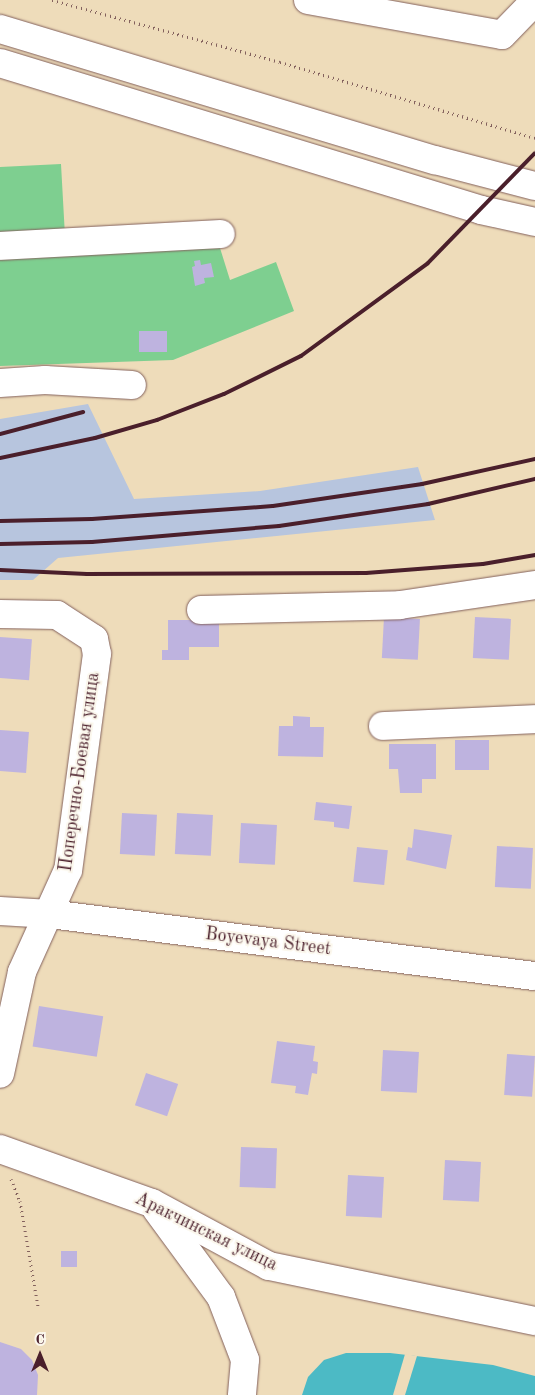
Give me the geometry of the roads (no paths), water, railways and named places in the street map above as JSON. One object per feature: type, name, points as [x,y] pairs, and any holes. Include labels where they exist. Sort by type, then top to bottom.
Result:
[{"type":"main road","points":[[308,0],[502,34],[535,1]]},
{"type":"main road","points":[[0,29],[435,160],[535,186]]},
{"type":"main road","points":[[0,63],[481,210],[535,222]]},
{"type":"main road","points":[[0,246],[221,234]]},
{"type":"main road","points":[[0,383],[45,380],[132,385]]},
{"type":"main road","points":[[201,610],[400,605],[535,585]]},
{"type":"main road","name":"Поперечно-Боевая улица","points":[[0,614],[57,615],[94,639],[96,654],[68,870],[50,914],[22,972],[0,1074]]},
{"type":"main road","points":[[383,726],[535,719]]},
{"type":"main road","name":"Boyevaya Street","points":[[0,911],[50,914],[535,976]]},
{"type":"main road","name":"Аракчинская улица","points":[[0,1149],[152,1203],[269,1266],[535,1320]]},
{"type":"main road","points":[[152,1203],[222,1297],[245,1360],[242,1395]]},
{"type":"water","points":[[346,1353],[390,1353],[493,1365],[535,1376],[535,1395],[302,1395],[308,1377],[324,1360]]},
{"type":"railway","points":[[0,458],[95,438],[157,420],[224,394],[301,356],[428,263],[535,153]]},
{"type":"railway","points":[[0,434],[83,412]]},
{"type":"railway","points":[[0,521],[92,519],[273,506],[422,484],[535,459]]},
{"type":"railway","points":[[0,544],[92,542],[279,526],[428,504],[535,479]]},
{"type":"railway","points":[[0,570],[87,574],[366,573],[483,564],[535,555]]}]
